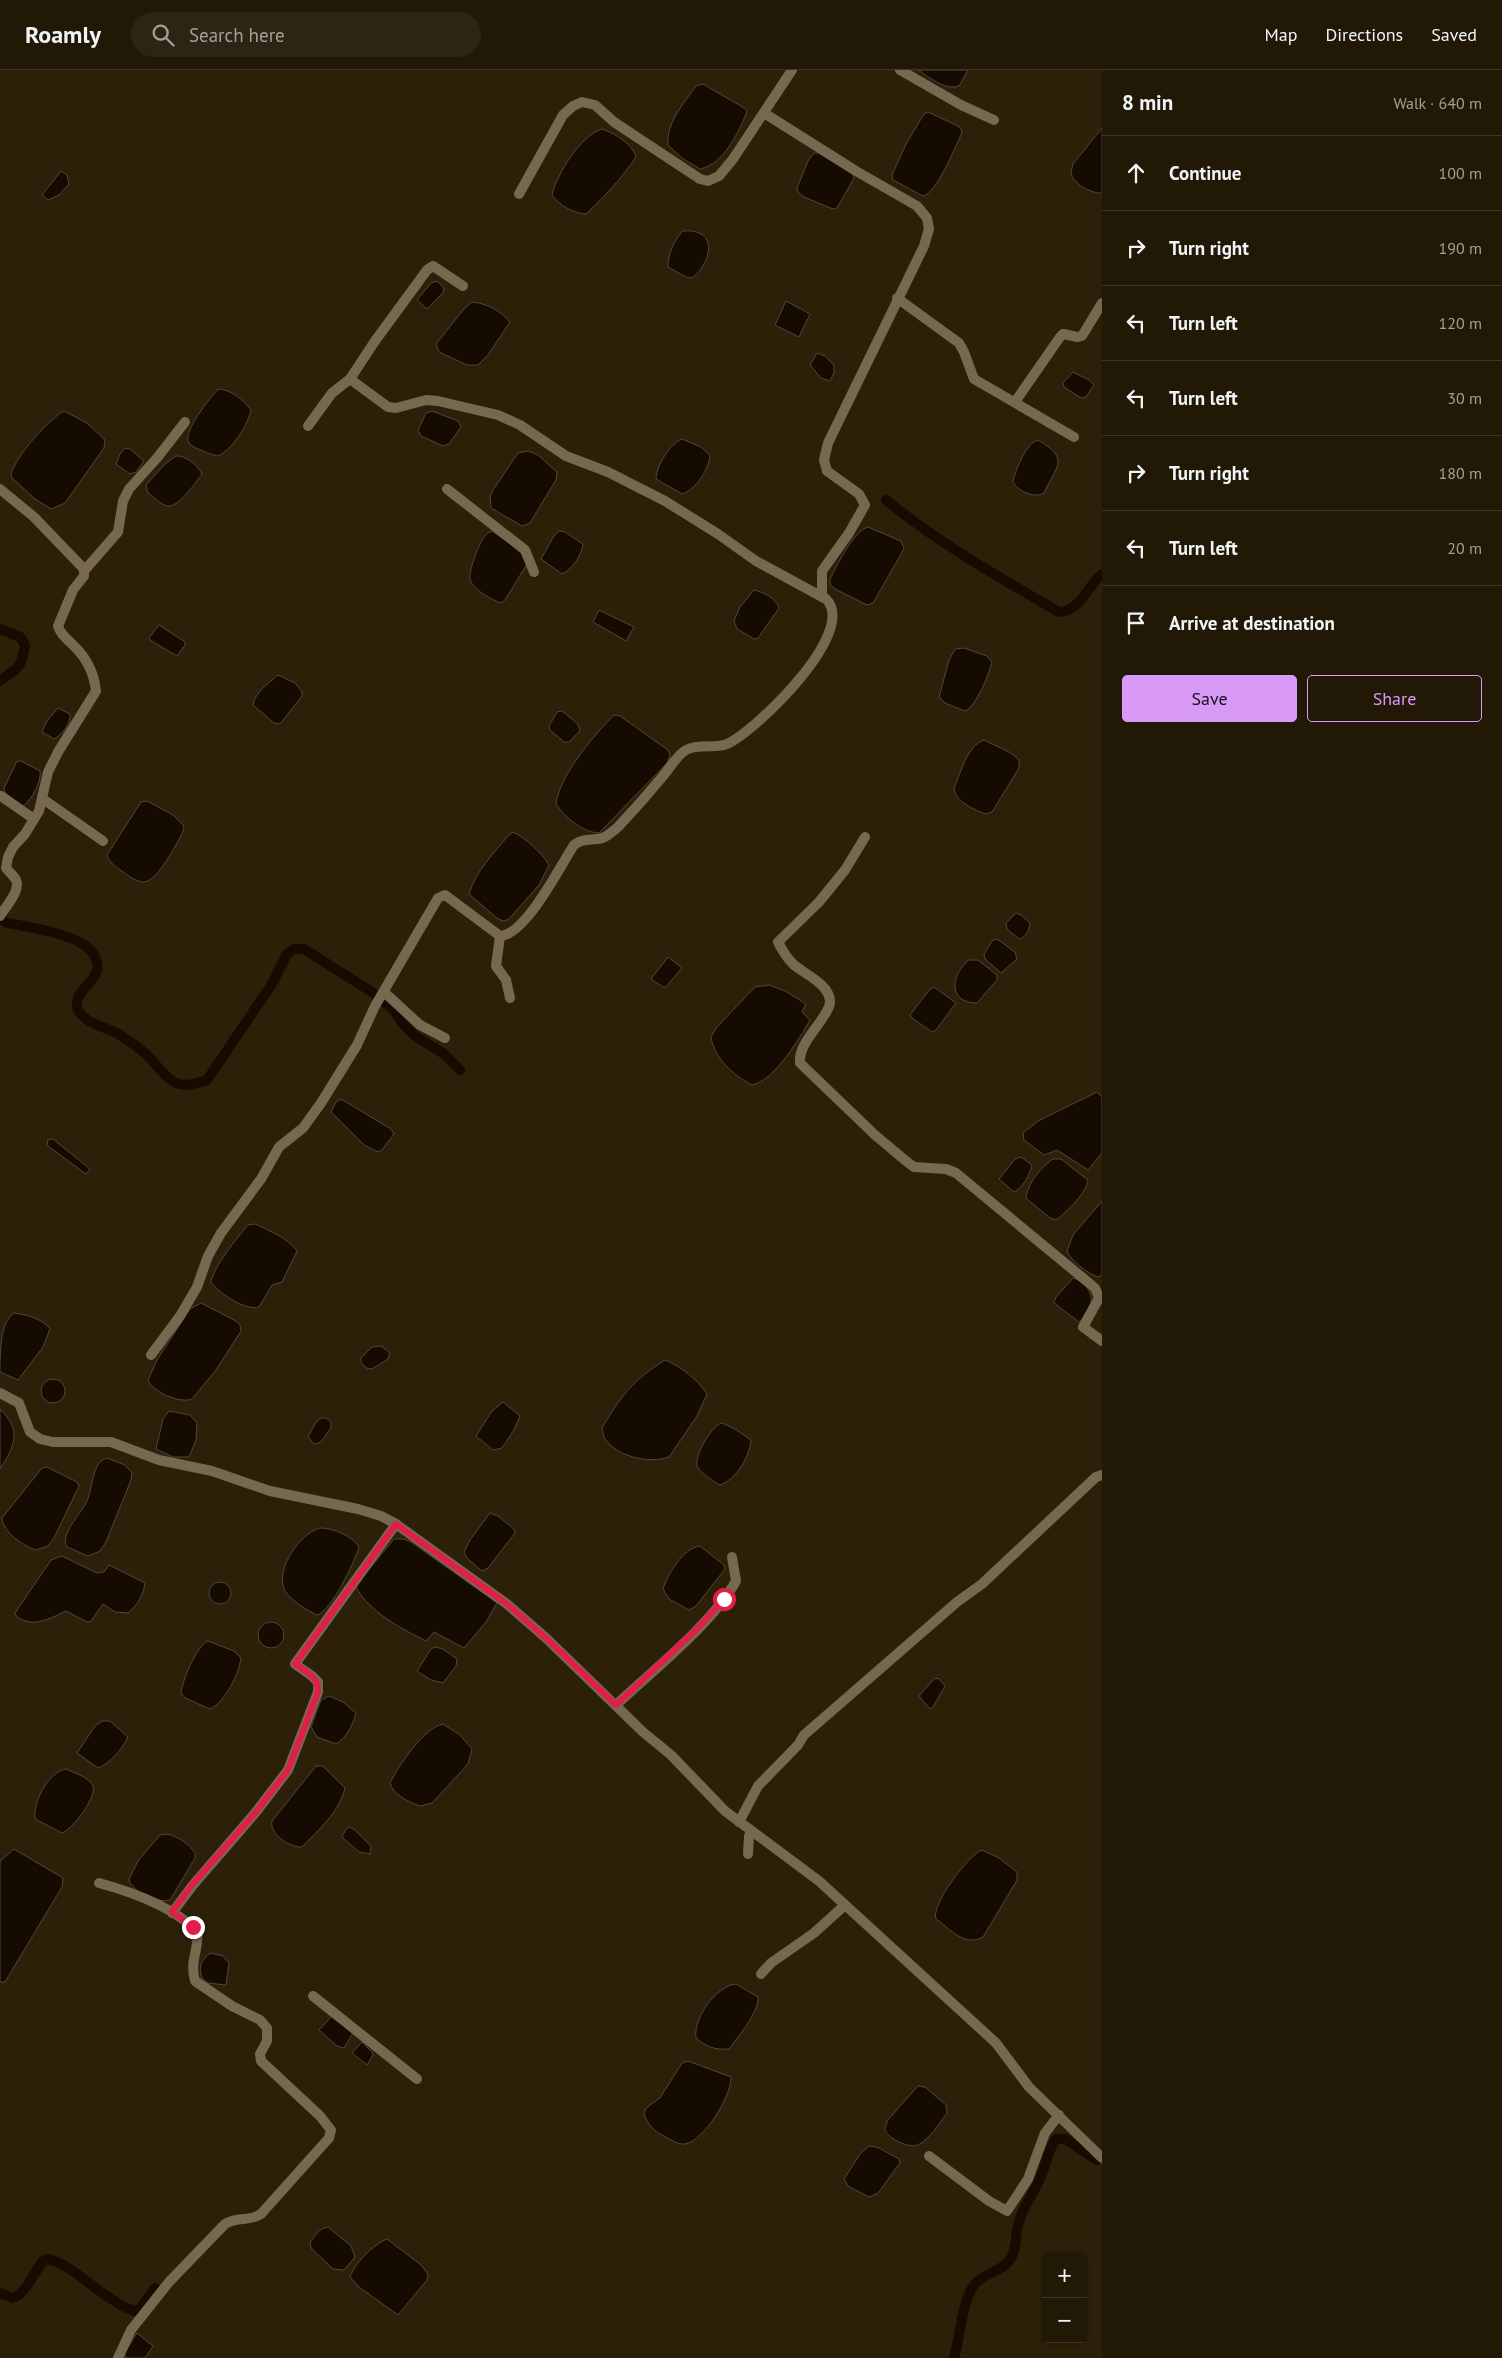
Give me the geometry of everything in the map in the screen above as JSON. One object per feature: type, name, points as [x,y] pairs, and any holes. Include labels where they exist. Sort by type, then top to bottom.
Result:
[{"type":"street","points":[[519,194],[563,115],[573,106],[582,102],[595,105],[614,122],[683,169],[700,179],[708,181],[719,176],[729,165],[792,70]]},
{"type":"street","points":[[900,70],[961,105],[994,120]]},
{"type":"street","points":[[764,113],[856,171],[917,206],[927,218],[928,236],[828,443],[824,460],[827,471],[859,494],[865,505],[849,533],[822,571],[822,597]]},
{"type":"street","points":[[308,426],[332,393],[350,380],[375,341],[432,266],[463,286]]},
{"type":"street","points":[[897,298],[958,343],[964,352],[974,379],[1074,437]]},
{"type":"street","points":[[1015,402],[1060,337],[1064,334],[1082,336],[1102,303]]},
{"type":"street","points":[[151,1354],[180,1316],[197,1288],[208,1256],[221,1234],[261,1179],[279,1147],[303,1128],[321,1103],[357,1045],[375,1006],[438,898],[445,895],[500,936],[507,936],[541,899],[574,845],[581,840],[607,836],[624,821],[685,750],[702,745],[726,745],[761,718],[793,687],[821,649],[832,629],[834,614],[831,604],[822,597],[756,561],[718,534],[665,501],[608,472],[566,456],[520,425],[491,413],[438,401],[426,400],[396,408],[388,407],[350,380]]},
{"type":"street","points":[[2,914],[15,893],[17,884],[15,878],[6,868],[8,857],[34,819],[43,799],[48,772],[58,752],[96,692],[90,668],[83,655],[61,634],[58,626],[73,590],[84,576],[84,571],[118,532],[123,501],[129,489],[157,458],[185,422]]},
{"type":"street","points":[[0,489],[34,517],[84,571]]},
{"type":"street","points":[[447,489],[525,550],[534,572]]},
{"type":"street","points":[[0,796],[34,819]]},
{"type":"street","points":[[43,799],[103,841]]},
{"type":"street","points":[[865,837],[845,870],[819,902],[778,942],[784,954],[823,988],[830,999],[826,1012],[802,1050],[799,1057],[800,1063],[875,1135],[906,1161],[914,1167],[946,1169],[956,1173],[1095,1288],[1099,1298],[1083,1326],[1102,1341]]},
{"type":"street","points":[[500,936],[496,966],[506,980],[510,998]]},
{"type":"street","points":[[384,993],[420,1025],[445,1038]]},
{"type":"street","points":[[0,1393],[19,1403],[30,1432],[40,1439],[53,1442],[111,1442],[159,1460],[212,1471],[270,1491],[358,1509],[381,1516],[396,1524],[507,1604],[671,1755],[725,1811],[801,1866],[845,1905],[996,2043],[1029,2087],[1102,2158]]},
{"type":"street","points":[[739,1822],[758,1786],[798,1745],[804,1735],[957,1602],[982,1584],[1096,1477],[1102,1475]]},
{"type":"street","points":[[172,1912],[192,1885],[256,1812],[288,1770],[318,1692],[318,1682],[295,1664],[396,1524]]},
{"type":"street","points":[[616,1705],[700,1626],[724,1599],[736,1581],[732,1557]]},
{"type":"street","points":[[748,1854],[748,1836],[751,1831]]},
{"type":"street","points":[[99,1883],[135,1894],[172,1912],[197,1931],[198,1939],[192,1969],[194,1981],[232,2006],[260,2020],[267,2028],[267,2041],[260,2054],[260,2061],[320,2116],[331,2130],[329,2138],[261,2214],[254,2219],[233,2219],[225,2224],[169,2282],[131,2330],[118,2358]]},
{"type":"street","points":[[761,1974],[771,1963],[799,1944],[845,1905]]},
{"type":"street","points":[[313,1996],[418,2079]]},
{"type":"street","points":[[929,2156],[989,2201],[1007,2211],[1028,2179],[1045,2133],[1059,2115]]},
{"type":"shaded area","points":[[918,70],[968,70],[959,86],[948,87]]},
{"type":"shaded area","points":[[703,84],[746,109],[747,112],[735,138],[723,154],[709,166],[700,169],[682,158],[668,145],[668,137],[673,121],[681,106],[696,86]]},
{"type":"shaded area","points":[[928,112],[958,126],[962,130],[945,170],[934,187],[923,196],[893,180],[892,175],[906,144],[924,114]]},
{"type":"shaded area","points":[[1102,128],[1102,193],[1098,193],[1078,184],[1071,172],[1073,164]]},
{"type":"shaded area","points":[[602,129],[627,143],[636,157],[613,187],[586,214],[576,212],[563,206],[552,195],[564,167],[578,147],[594,133]]},
{"type":"shaded area","points":[[814,153],[819,153],[853,174],[854,178],[837,208],[833,209],[804,197],[798,192],[797,188],[808,161]]},
{"type":"shaded area","points":[[61,171],[67,175],[69,184],[59,195],[48,200],[42,195]]},
{"type":"shaded area","points":[[683,231],[702,235],[707,241],[709,248],[704,264],[692,278],[686,277],[668,267],[672,248]]},
{"type":"shaded area","points":[[437,281],[444,288],[443,293],[427,309],[417,300],[431,283]]},
{"type":"shaded area","points":[[786,301],[810,314],[799,337],[775,325]]},
{"type":"shaded area","points":[[472,302],[493,308],[510,322],[488,355],[478,365],[467,365],[439,352],[436,344],[463,310]]},
{"type":"shaded area","points":[[817,353],[825,356],[834,365],[834,373],[830,381],[821,378],[810,365]]},
{"type":"shaded area","points":[[1073,372],[1089,380],[1094,385],[1086,397],[1081,398],[1064,387],[1063,383]]},
{"type":"shaded area","points":[[218,389],[223,389],[236,396],[245,402],[251,410],[247,423],[239,436],[229,448],[218,456],[193,447],[189,443],[188,438],[193,423]]},
{"type":"shaded area","points":[[64,411],[87,423],[105,440],[104,448],[65,503],[51,509],[35,499],[12,478],[11,474],[19,458],[33,439]]},
{"type":"shaded area","points":[[432,411],[458,421],[461,427],[449,444],[443,446],[421,436],[418,430],[426,413]]},
{"type":"shaded area","points":[[682,439],[701,447],[710,455],[707,466],[697,484],[682,494],[656,479],[658,468],[664,456]]},
{"type":"shaded area","points":[[1038,440],[1054,452],[1058,463],[1044,493],[1036,495],[1022,491],[1013,481],[1019,464],[1029,446]]},
{"type":"shaded area","points":[[125,448],[130,449],[144,461],[136,472],[130,474],[116,464]]},
{"type":"shaded area","points":[[528,451],[538,455],[557,472],[556,480],[530,523],[522,526],[491,508],[490,497],[518,453]]},
{"type":"shaded area","points":[[176,456],[191,461],[202,474],[182,499],[168,506],[160,503],[148,493],[146,485],[165,464]]},
{"type":"shaded area","points":[[868,527],[901,541],[904,549],[873,603],[867,605],[835,589],[830,584],[830,579],[851,542],[862,530]]},
{"type":"shaded area","points":[[492,531],[523,553],[527,564],[505,600],[501,603],[474,587],[470,579],[478,549],[487,534]]},
{"type":"shaded area","points":[[559,531],[565,532],[583,544],[576,562],[562,574],[541,559],[554,536]]},
{"type":"shaded area","points":[[754,590],[772,598],[779,608],[758,638],[754,639],[737,629],[734,621],[740,607]]},
{"type":"shaded area","points":[[599,610],[634,627],[626,641],[593,622]]},
{"type":"shaded area","points":[[159,625],[185,642],[177,656],[150,640],[149,638]]},
{"type":"shaded area","points":[[964,648],[987,656],[992,662],[978,697],[965,711],[945,703],[939,697],[949,660],[955,649]]},
{"type":"shaded area","points":[[278,675],[295,683],[302,692],[302,696],[280,724],[274,723],[253,705],[259,692]]},
{"type":"shaded area","points":[[58,708],[70,714],[70,717],[60,735],[54,739],[42,732],[47,721]]},
{"type":"shaded area","points":[[562,711],[578,724],[580,731],[569,742],[564,742],[550,730],[549,726],[557,712]]},
{"type":"shaded area","points":[[614,715],[620,716],[668,750],[670,755],[667,763],[599,833],[587,830],[575,823],[556,804],[570,769],[597,733]]},
{"type":"shaded area","points":[[984,740],[1011,753],[1019,760],[1019,768],[992,812],[986,814],[971,808],[962,801],[955,793],[954,788],[969,754],[978,743]]},
{"type":"shaded area","points":[[17,761],[21,761],[40,771],[35,790],[23,806],[5,793],[4,788]]},
{"type":"shaded area","points":[[147,801],[173,815],[184,826],[183,832],[171,853],[155,876],[143,882],[134,879],[117,868],[107,855],[141,802]]},
{"type":"shaded area","points":[[513,832],[533,846],[549,865],[539,885],[509,919],[504,921],[498,919],[469,894],[480,870]]},
{"type":"shaded area","points":[[1016,913],[1030,923],[1026,935],[1019,939],[1007,929],[1006,923]]},
{"type":"shaded area","points":[[997,939],[1015,952],[1017,959],[1001,973],[985,959],[984,954],[992,941]]},
{"type":"shaded area","points":[[668,957],[682,968],[665,988],[651,979]]},
{"type":"shaded area","points":[[969,960],[978,960],[997,975],[997,980],[977,1003],[967,1002],[961,998],[955,987],[958,973]]},
{"type":"shaded area","points":[[769,985],[785,991],[806,1004],[802,1012],[810,1020],[793,1048],[777,1068],[769,1076],[752,1085],[731,1071],[720,1059],[711,1037],[717,1027],[755,987]]},
{"type":"shaded area","points":[[934,987],[956,1003],[936,1030],[932,1032],[910,1015],[930,989]]},
{"type":"shaded area","points":[[1097,1092],[1102,1097],[1102,1153],[1088,1170],[1057,1150],[1044,1155],[1024,1140],[1023,1133],[1038,1121]]},
{"type":"shaded area","points":[[341,1099],[391,1129],[394,1134],[382,1150],[378,1152],[364,1145],[331,1112],[336,1102]]},
{"type":"shaded area","points":[[53,1139],[90,1169],[86,1174],[47,1145],[48,1140]]},
{"type":"shaded area","points":[[1021,1157],[1032,1165],[1026,1180],[1014,1192],[999,1179],[1015,1159]]},
{"type":"shaded area","points":[[1053,1159],[1061,1159],[1088,1180],[1081,1196],[1056,1220],[1050,1218],[1026,1198],[1029,1187],[1036,1176]]},
{"type":"shaded area","points":[[1102,1201],[1102,1275],[1098,1277],[1080,1267],[1067,1251],[1073,1235]]},
{"type":"shaded area","points":[[255,1224],[284,1239],[297,1251],[282,1282],[272,1285],[259,1307],[253,1308],[240,1304],[220,1292],[211,1282],[216,1268],[232,1245],[248,1225]]},
{"type":"shaded area","points":[[1073,1278],[1086,1286],[1091,1298],[1089,1311],[1079,1322],[1054,1303],[1056,1297]]},
{"type":"shaded area","points":[[201,1303],[236,1321],[240,1325],[241,1331],[216,1370],[192,1399],[181,1400],[161,1393],[148,1380],[157,1360],[190,1309]]},
{"type":"shaded area","points":[[14,1313],[43,1322],[50,1329],[43,1347],[18,1380],[0,1372],[3,1331],[9,1317]]},
{"type":"shaded area","points":[[381,1346],[390,1353],[388,1359],[372,1369],[366,1368],[361,1362],[361,1358],[372,1347]]},
{"type":"shaded area","points":[[665,1360],[689,1374],[707,1394],[697,1416],[669,1457],[652,1460],[634,1457],[611,1445],[605,1439],[602,1428],[615,1407],[636,1382]]},
{"type":"shaded area","points":[[53,1379],[61,1383],[65,1391],[61,1399],[53,1403],[45,1399],[41,1391],[45,1383]]},
{"type":"shaded area","points":[[503,1402],[520,1416],[514,1430],[502,1448],[493,1450],[476,1436],[492,1411]]},
{"type":"shaded area","points":[[0,1409],[11,1424],[14,1438],[9,1453],[0,1469]]},
{"type":"shaded area","points":[[169,1411],[190,1415],[197,1423],[196,1440],[189,1457],[173,1457],[156,1449],[163,1419]]},
{"type":"shaded area","points":[[321,1418],[326,1418],[331,1422],[331,1428],[321,1442],[314,1444],[308,1437],[316,1422]]},
{"type":"shaded area","points":[[722,1423],[751,1440],[748,1453],[737,1473],[720,1485],[702,1473],[697,1463],[700,1450],[708,1435]]},
{"type":"shaded area","points":[[107,1458],[125,1465],[132,1473],[131,1480],[106,1542],[100,1551],[88,1556],[67,1547],[65,1542],[68,1531],[86,1503],[98,1465]]},
{"type":"shaded area","points":[[47,1467],[77,1482],[79,1486],[54,1538],[48,1546],[36,1550],[14,1538],[3,1523],[2,1518],[42,1468]]},
{"type":"shaded area","points":[[490,1513],[498,1516],[514,1529],[515,1533],[488,1568],[482,1571],[467,1558],[464,1552],[470,1540]]},
{"type":"shaded area","points":[[320,1528],[342,1533],[352,1539],[359,1547],[336,1596],[317,1615],[304,1608],[285,1591],[283,1573],[286,1563],[297,1545],[312,1531]]},
{"type":"shaded area","points":[[394,1539],[404,1539],[411,1542],[497,1603],[486,1622],[464,1648],[434,1632],[426,1641],[397,1625],[369,1604],[356,1587]]},
{"type":"shaded area","points":[[700,1546],[724,1565],[725,1569],[696,1606],[689,1610],[669,1599],[663,1589],[672,1569],[682,1557],[688,1551]]},
{"type":"shaded area","points":[[62,1556],[97,1573],[104,1572],[109,1565],[145,1583],[140,1600],[128,1613],[115,1612],[103,1604],[91,1621],[87,1622],[66,1611],[48,1619],[35,1622],[29,1622],[17,1617],[15,1613],[51,1560]]},
{"type":"shaded area","points":[[220,1582],[228,1585],[231,1593],[228,1601],[220,1604],[212,1601],[209,1593],[212,1585]]},
{"type":"shaded area","points":[[271,1622],[280,1626],[284,1635],[280,1644],[271,1648],[262,1644],[258,1635],[262,1626]]},
{"type":"shaded area","points":[[208,1641],[234,1651],[241,1658],[237,1672],[226,1694],[210,1709],[185,1698],[181,1693],[191,1664],[199,1649]]},
{"type":"shaded area","points":[[435,1647],[443,1649],[457,1659],[456,1666],[443,1683],[431,1680],[417,1671],[431,1649]]},
{"type":"shaded area","points":[[935,1678],[939,1679],[945,1686],[930,1709],[919,1696]]},
{"type":"shaded area","points":[[329,1696],[343,1702],[356,1713],[349,1731],[336,1744],[317,1737],[311,1727],[321,1700]]},
{"type":"shaded area","points":[[102,1721],[110,1721],[128,1737],[116,1755],[98,1768],[77,1753],[95,1726]]},
{"type":"shaded area","points":[[443,1724],[460,1735],[472,1749],[468,1764],[432,1803],[420,1806],[406,1800],[394,1791],[390,1783],[399,1767],[420,1740],[428,1732]]},
{"type":"shaded area","points":[[316,1766],[323,1766],[345,1788],[338,1805],[328,1820],[302,1847],[297,1847],[286,1843],[277,1835],[272,1826],[272,1821]]},
{"type":"shaded area","points":[[66,1769],[88,1780],[93,1786],[93,1791],[88,1805],[83,1812],[72,1826],[62,1833],[35,1819],[35,1812],[39,1796],[48,1782],[59,1771]]},
{"type":"shaded area","points":[[350,1827],[371,1846],[370,1854],[359,1852],[342,1837],[346,1829]]},
{"type":"shaded area","points":[[167,1834],[186,1843],[195,1853],[195,1858],[170,1900],[165,1901],[146,1896],[134,1888],[129,1879],[138,1861],[160,1835]]},
{"type":"shaded area","points":[[14,1849],[63,1878],[62,1887],[5,1982],[0,1982],[0,1861]]},
{"type":"shaded area","points":[[982,1850],[999,1858],[1017,1872],[1017,1880],[983,1937],[976,1940],[964,1939],[936,1919],[936,1912],[944,1893],[960,1870]]},
{"type":"shaded area","points":[[211,1953],[223,1956],[229,1963],[226,1985],[208,1983],[202,1978],[201,1964]]},
{"type":"shaded area","points":[[736,1984],[758,1997],[755,2010],[729,2049],[719,2049],[703,2044],[696,2038],[698,2021],[702,2013],[707,2004],[721,1990]]},
{"type":"shaded area","points":[[332,2016],[353,2033],[344,2048],[337,2046],[319,2030]]},
{"type":"shaded area","points":[[362,2042],[373,2055],[367,2065],[352,2053]]},
{"type":"shaded area","points":[[688,2061],[731,2077],[727,2095],[716,2116],[700,2135],[692,2141],[682,2144],[674,2142],[654,2130],[644,2114],[646,2108],[660,2098],[682,2063]]},
{"type":"shaded area","points":[[918,2086],[925,2087],[946,2105],[947,2113],[926,2139],[914,2146],[894,2139],[889,2136],[885,2129],[887,2121]]},
{"type":"shaded area","points":[[869,2146],[877,2147],[899,2159],[900,2163],[878,2193],[869,2197],[848,2186],[844,2179],[860,2154]]},
{"type":"shaded area","points":[[328,2227],[351,2246],[355,2257],[344,2270],[333,2269],[311,2248],[310,2243],[315,2235]]},
{"type":"shaded area","points":[[387,2239],[421,2265],[428,2274],[427,2280],[398,2315],[359,2287],[350,2277],[365,2255],[376,2245]]},
{"type":"shaded area","points":[[137,2333],[153,2346],[145,2358],[127,2358],[124,2354]]},
{"type":"waterway","points":[[886,500],[949,546],[1059,612],[1067,611],[1078,603],[1102,574]]},
{"type":"waterway","points":[[0,629],[20,637],[25,645],[18,667],[0,681]]},
{"type":"waterway","points":[[0,919],[7,923],[65,936],[76,940],[92,952],[97,961],[97,969],[95,976],[78,999],[77,1006],[79,1012],[88,1021],[115,1032],[134,1044],[167,1077],[178,1084],[190,1084],[207,1080],[272,984],[287,954],[294,949],[304,949],[372,992],[394,1010],[402,1023],[415,1036],[444,1054],[460,1070]]},
{"type":"waterway","points":[[954,2358],[964,2310],[970,2292],[978,2281],[1008,2263],[1011,2258],[1020,2219],[1039,2181],[1056,2139],[1065,2139],[1097,2160],[1102,2155]]},
{"type":"waterway","points":[[0,2293],[12,2298],[19,2295],[42,2262],[48,2259],[67,2267],[112,2299],[134,2311],[140,2309],[155,2288]]},
{"type":"route","points":[[193,1927],[172,1912],[192,1885],[256,1812],[288,1770],[318,1692],[318,1682],[295,1664],[371,1556],[396,1524],[507,1604],[546,1638],[616,1705],[700,1626],[724,1599]]}]
